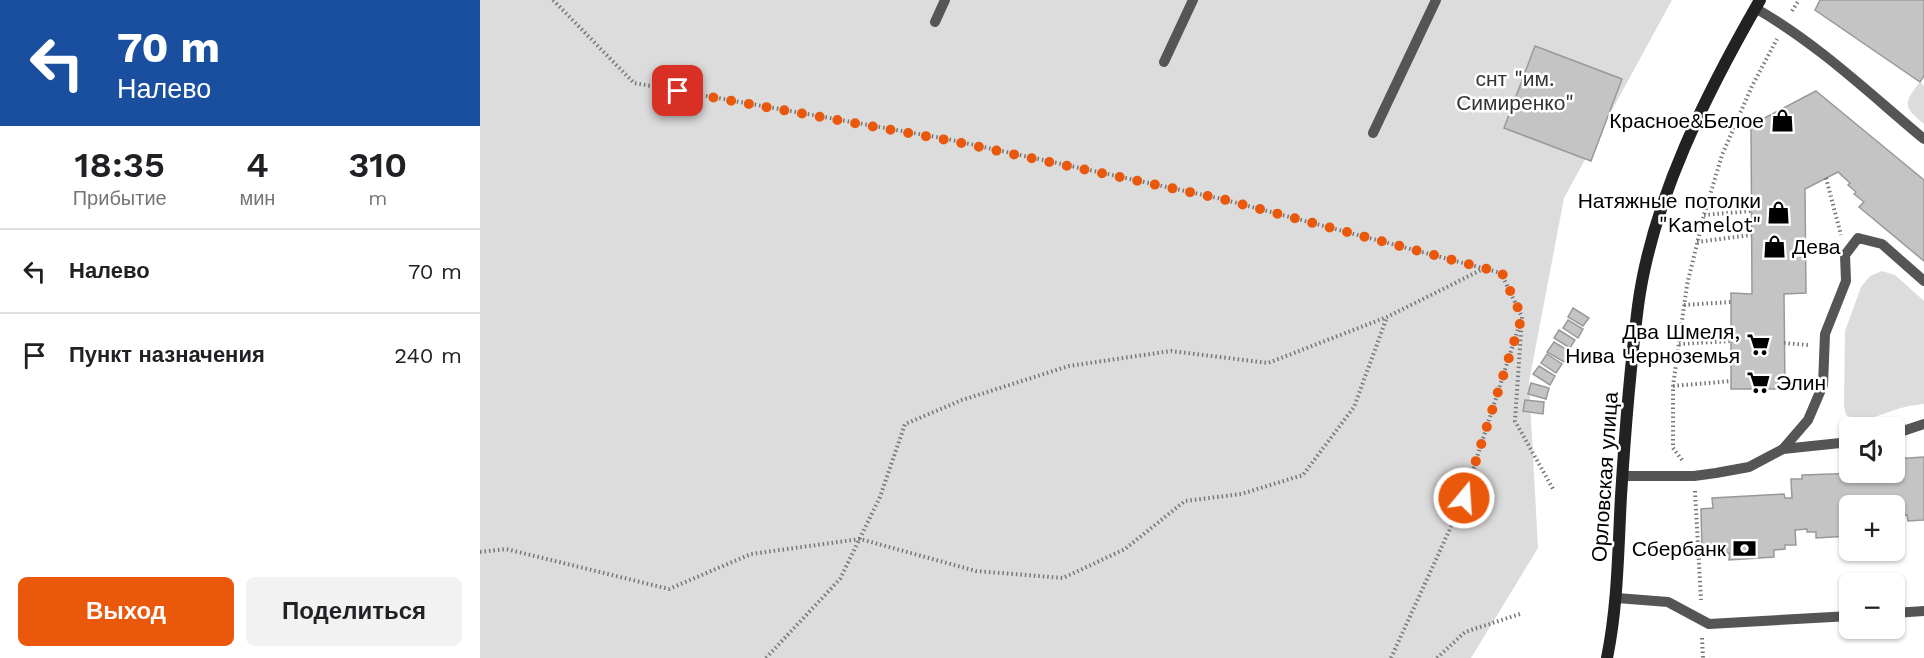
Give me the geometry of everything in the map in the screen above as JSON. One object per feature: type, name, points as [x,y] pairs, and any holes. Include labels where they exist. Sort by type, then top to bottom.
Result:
[{"type":"street","name":"Орловская улица","points":[[1607,658],[1617,598],[1623,476],[1637,314],[1649,251],[1674,175],[1706,102],[1757,4]]},
{"type":"lane","points":[[935,22],[945,0]]},
{"type":"lane","points":[[1164,62],[1193,0]]},
{"type":"lane","points":[[1373,133],[1436,0]]},
{"type":"lane","points":[[1757,4],[1785,24],[1924,139]]},
{"type":"lane","points":[[1623,476],[1694,476],[1749,467],[1783,449],[1808,420],[1823,385],[1825,334],[1846,281],[1845,255],[1858,237],[1882,244],[1924,281]]},
{"type":"lane","points":[[1905,430],[1924,424]]},
{"type":"lane","points":[[1783,449],[1839,443]]},
{"type":"lane","points":[[1617,598],[1668,602],[1709,624],[1839,617]]},
{"type":"lane","points":[[1905,612],[1924,611]]},
{"type":"path","points":[[553,0],[634,83],[947,140],[1222,199],[1502,273],[1522,317],[1515,421],[1553,489]]},
{"type":"path","points":[[1703,658],[1694,476],[1673,448],[1673,386],[1684,305],[1697,242],[1722,156],[1752,86],[1798,0]]},
{"type":"path","points":[[1826,178],[1841,236]]},
{"type":"path","points":[[1704,215],[1751,211]]},
{"type":"path","points":[[1697,242],[1751,235]]},
{"type":"path","points":[[766,658],[840,579],[880,497],[905,424],[962,400],[1069,366],[1171,351],[1268,363],[1387,317],[1484,268]]},
{"type":"path","points":[[1684,305],[1731,302]]},
{"type":"path","points":[[480,552],[506,549],[669,589],[751,554],[860,539],[976,571],[1063,578],[1125,549],[1185,501],[1240,494],[1303,475],[1354,407],[1387,317]]},
{"type":"path","points":[[1391,658],[1464,498],[1522,317]]},
{"type":"path","points":[[1679,344],[1731,341]]},
{"type":"path","points":[[1785,343],[1824,346]]},
{"type":"path","points":[[1673,386],[1731,381]]},
{"type":"path","points":[[1437,658],[1465,632],[1520,614]]},
{"type":"green space","name":"снт \"им. Симиренко\"","points":[[480,0],[1672,0],[1564,198],[1529,382],[1538,548],[1471,658],[480,658]]},
{"type":"green space","points":[[1920,82],[1924,86],[1924,124],[1912,113],[1908,104],[1910,95]]},
{"type":"green space","points":[[1882,271],[1895,275],[1924,301],[1924,404],[1907,406],[1875,417],[1850,417],[1846,415],[1844,406],[1845,331],[1861,287],[1870,276]]},
{"type":"building","points":[[1820,0],[1924,0],[1924,76],[1920,82],[1815,10]]},
{"type":"building","points":[[1535,46],[1622,79],[1591,161],[1504,128]]},
{"type":"building","points":[[1816,91],[1924,180],[1924,261],[1859,207],[1864,202],[1854,194],[1856,192],[1848,185],[1850,183],[1838,172],[1805,189],[1806,293],[1784,294],[1785,389],[1731,389],[1731,293],[1752,294],[1751,125]]},
{"type":"building","points":[[1573,308],[1589,318],[1583,326],[1568,317]]},
{"type":"building","points":[[1568,320],[1583,329],[1578,338],[1563,328]]},
{"type":"building","points":[[1559,330],[1575,340],[1570,348],[1554,338]]},
{"type":"building","points":[[1554,342],[1570,352],[1564,362],[1547,352]]},
{"type":"building","points":[[1547,354],[1562,364],[1556,373],[1541,363]]},
{"type":"building","points":[[1539,366],[1555,376],[1550,385],[1533,374]]},
{"type":"building","points":[[1531,383],[1549,388],[1546,399],[1528,394]]},
{"type":"building","points":[[1525,400],[1544,402],[1543,414],[1523,411]]},
{"type":"building","points":[[1924,457],[1924,520],[1908,521],[1907,515],[1905,515],[1905,495],[1839,495],[1839,537],[1816,538],[1816,532],[1807,532],[1807,529],[1795,530],[1796,545],[1785,545],[1785,549],[1774,550],[1774,557],[1729,560],[1729,553],[1715,553],[1715,549],[1702,552],[1701,509],[1713,508],[1712,498],[1784,494],[1785,498],[1792,498],[1791,479],[1802,479],[1802,475],[1839,474],[1839,483],[1905,483],[1905,458]]},
{"type":"place","name":"Красное&Белое","points":[[1782,121]]},
{"type":"place","name":"Натяжные потолки \"Kamelot\"","points":[[1779,213]]},
{"type":"place","name":"Дева","points":[[1774,247]]},
{"type":"place","name":"Два Шмеля, Нива Черноземья","points":[[1758,344]]},
{"type":"place","name":"Элин","points":[[1758,383]]},
{"type":"place","name":"Сбербанк","points":[[1744,549]]},
{"type":"route","points":[[678,91],[947,140],[1222,199],[1502,273],[1522,317],[1464,498]]}]
